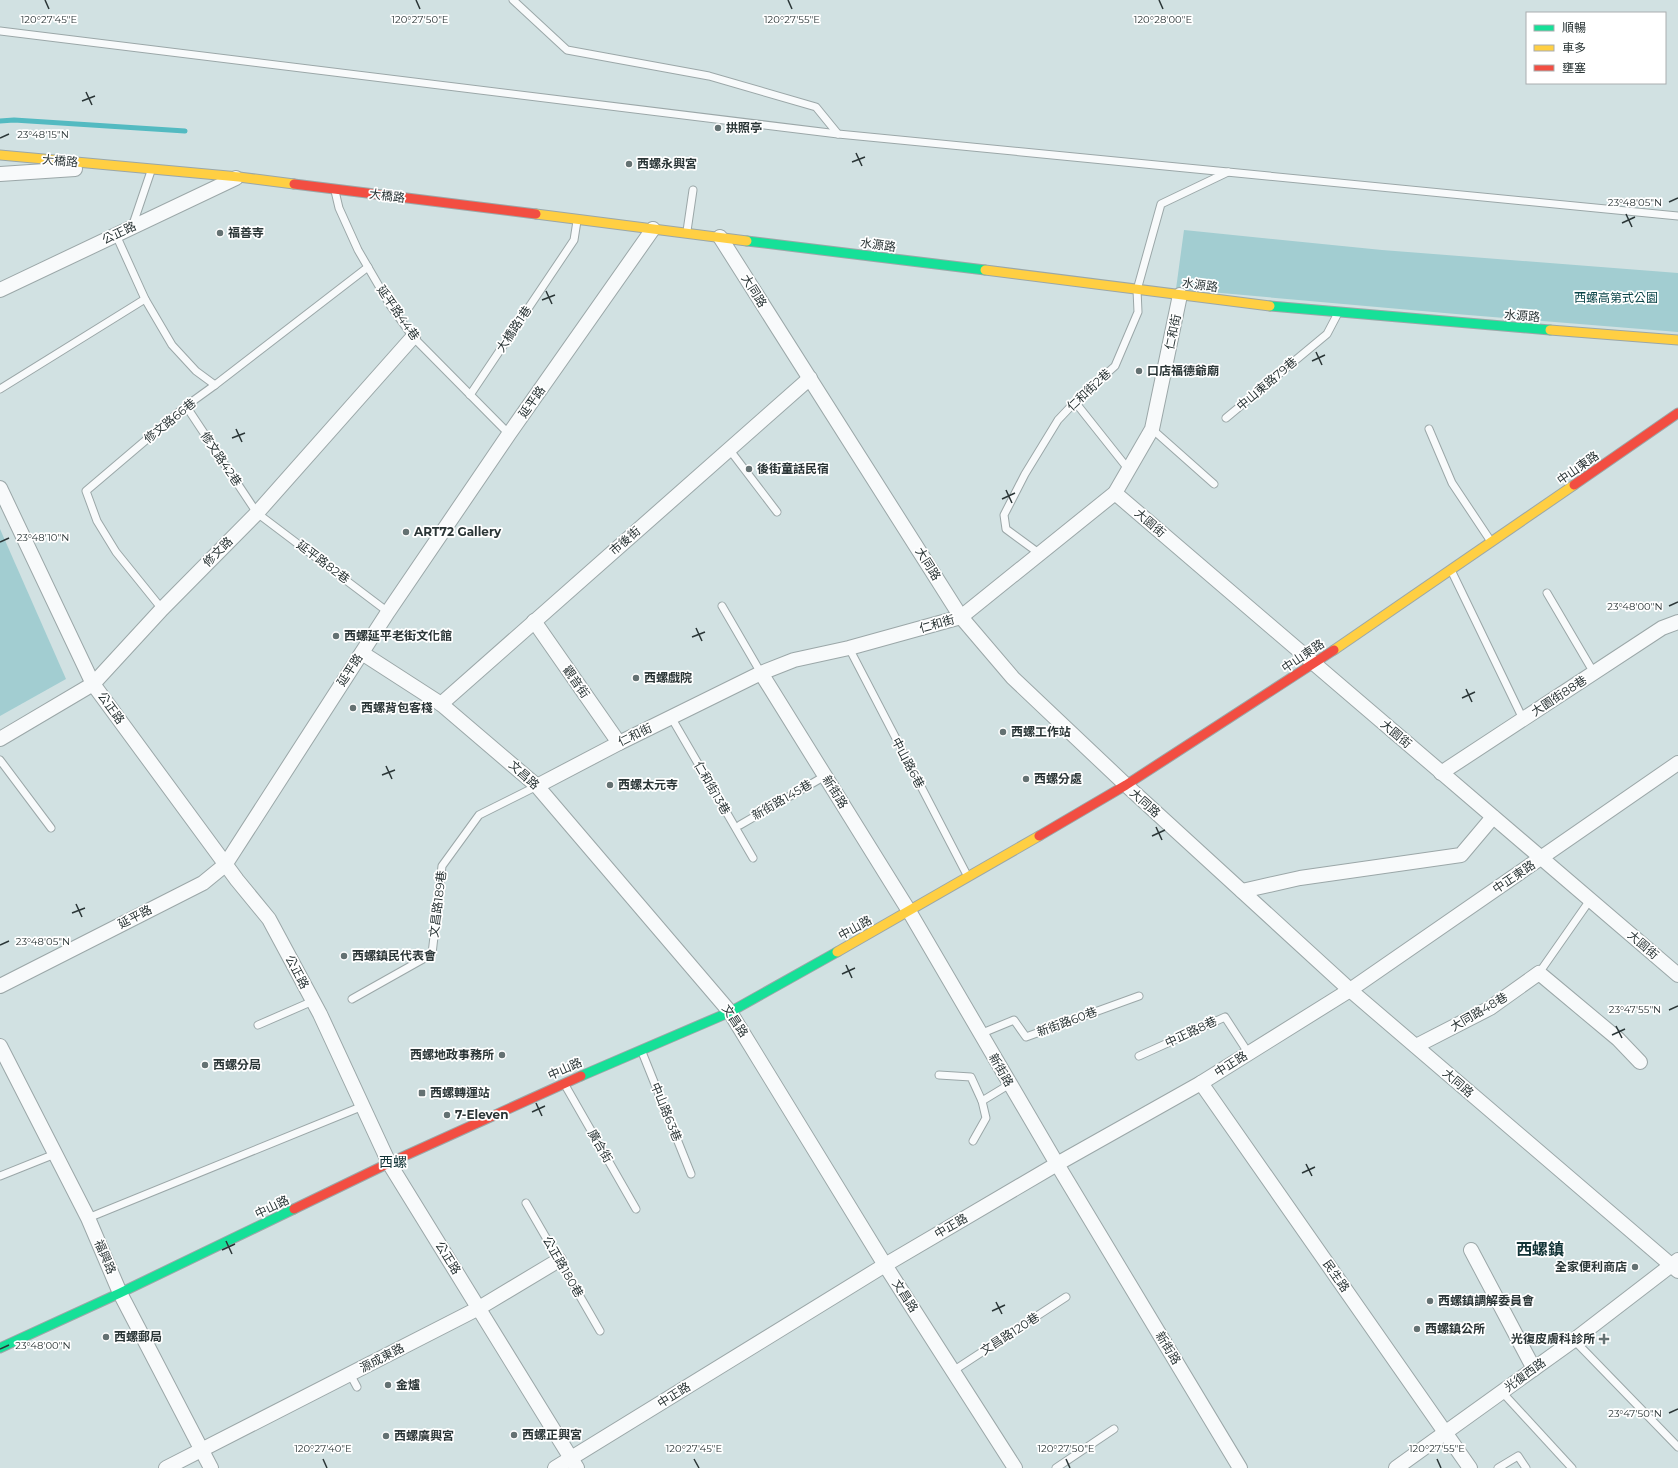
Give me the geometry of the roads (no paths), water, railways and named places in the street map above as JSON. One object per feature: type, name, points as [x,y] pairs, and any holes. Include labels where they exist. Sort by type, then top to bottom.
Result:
[{"type":"street","name":"大橋路","points":[[0,155],[239,177],[653,229]]},
{"type":"street","name":"大橋路","points":[[0,174],[120,166]]},
{"type":"street","name":"公正路","points":[[0,290],[239,177]]},
{"type":"street","points":[[653,229],[720,237]]},
{"type":"street","name":"延平路","points":[[0,986],[203,883],[225,865],[388,612],[509,434],[653,229]]},
{"type":"street","name":"水源路","points":[[720,237],[1338,314],[1678,340]]},
{"type":"street","name":"大同路","points":[[720,237],[962,617],[1013,678],[1126,785],[1350,990],[1676,1265]]},
{"type":"street","name":"仁和街","points":[[537,786],[619,743],[761,673],[794,660],[849,648],[962,617],[1115,493],[1152,429],[1180,295]]},
{"type":"street","name":"修文路","points":[[0,739],[93,684],[162,609],[257,513],[413,338]]},
{"type":"street","name":"市後街","points":[[441,704],[810,378]]},
{"type":"street","name":"中山東路","points":[[1126,785],[1314,664],[1678,414]]},
{"type":"street","name":"大園街","points":[[1115,493],[1678,975]]},
{"type":"street","name":"公正路","points":[[1,496],[93,684],[225,865],[269,919],[313,1001],[390,1163],[574,1463]]},
{"type":"street","name":"觀音街","points":[[534,621],[619,743]]},
{"type":"street","name":"大園街88巷","points":[[1441,773],[1662,628],[1678,622]]},
{"type":"street","name":"文昌路","points":[[362,653],[441,704],[537,786],[730,1012],[885,1265],[1015,1468]]},
{"type":"street","name":"新街路","points":[[761,673],[909,911],[1057,1164],[1240,1468]]},
{"type":"street","name":"中正東路","points":[[1350,990],[1542,859],[1678,763]]},
{"type":"street","name":"中山路","points":[[0,1348],[120,1293],[390,1163],[493,1117],[564,1083],[730,1012],[909,911],[1126,785]]},
{"type":"street","points":[[1242,891],[1300,878],[1461,855],[1493,817]]},
{"type":"street","points":[[1539,973],[1618,1039],[1640,1062]]},
{"type":"street","name":"大同路48巷","points":[[1416,1046],[1490,1008],[1539,973]]},
{"type":"street","name":"中正路","points":[[555,1468],[574,1463],[885,1265],[1057,1164],[1201,1083],[1350,990]]},
{"type":"street","name":"福興路","points":[[0,1046],[88,1218],[120,1293],[211,1468]]},
{"type":"street","name":"民生路","points":[[1201,1083],[1470,1468]]},
{"type":"street","points":[[1471,1250],[1534,1369]]},
{"type":"street","name":"源成東路","points":[[166,1468],[479,1308],[559,1260]]},
{"type":"street","name":"光復西路","points":[[1396,1468],[1676,1265]]},
{"type":"lane","points":[[513,0],[567,50],[709,76],[816,107],[838,134]]},
{"type":"lane","points":[[0,31],[838,134],[1678,216]]},
{"type":"lane","points":[[132,228],[152,169]]},
{"type":"lane","name":"仁和街2巷","points":[[1040,554],[1006,529],[1004,515],[1025,474],[1058,420],[1115,366],[1138,312],[1137,290],[1161,204],[1229,172]]},
{"type":"lane","name":"延平路44巷","points":[[335,189],[338,208],[358,250],[390,305],[413,338],[509,434]]},
{"type":"lane","points":[[687,233],[693,190]]},
{"type":"lane","name":"大橋路1巷","points":[[470,395],[574,240],[577,220]]},
{"type":"lane","points":[[116,235],[145,299],[172,345],[196,371],[215,385]]},
{"type":"lane","name":"修文路66巷","points":[[162,609],[116,552],[97,521],[86,491],[186,406],[368,267]]},
{"type":"lane","points":[[0,389],[145,299]]},
{"type":"lane","name":"中山東路79巷","points":[[1226,418],[1326,334],[1338,314]]},
{"type":"lane","points":[[1076,402],[1128,470]]},
{"type":"lane","name":"修文路42巷","points":[[186,406],[257,513]]},
{"type":"lane","points":[[1429,428],[1452,483],[1491,542]]},
{"type":"lane","points":[[1152,429],[1214,484]]},
{"type":"lane","points":[[729,449],[778,512]]},
{"type":"lane","name":"延平路82巷","points":[[257,513],[388,612]]},
{"type":"lane","points":[[1451,570],[1523,719]]},
{"type":"lane","points":[[1547,593],[1594,673]]},
{"type":"lane","points":[[722,606],[761,673]]},
{"type":"lane","name":"中山路6巷","points":[[849,648],[968,877]]},
{"type":"lane","name":"仁和街13巷","points":[[671,717],[753,858]]},
{"type":"lane","points":[[0,760],[51,828]]},
{"type":"lane","name":"新街路145巷","points":[[740,825],[825,776]]},
{"type":"lane","name":"文昌路189巷","points":[[352,999],[432,954],[442,866],[479,814],[537,786]]},
{"type":"lane","name":"大同路48巷","points":[[1539,973],[1590,900]]},
{"type":"lane","name":"新街路60巷","points":[[980,1034],[1014,1020],[1026,1037],[1139,996]]},
{"type":"lane","points":[[258,1025],[313,1001]]},
{"type":"lane","name":"中正路8巷","points":[[1139,1056],[1225,1017],[1249,1054]]},
{"type":"lane","name":"中山路63巷","points":[[642,1050],[691,1174]]},
{"type":"lane","points":[[939,1075],[971,1077],[982,1101],[986,1118],[973,1141]]},
{"type":"lane","name":"廣合街","points":[[564,1083],[636,1210]]},
{"type":"lane","points":[[982,1101],[1010,1084]]},
{"type":"lane","points":[[88,1218],[363,1106]]},
{"type":"lane","points":[[0,1176],[55,1154]]},
{"type":"lane","name":"公正路180巷","points":[[526,1203],[600,1331]]},
{"type":"lane","name":"文昌路120巷","points":[[953,1371],[1066,1297]]},
{"type":"lane","points":[[1574,1340],[1678,1447]]},
{"type":"lane","points":[[350,1374],[357,1387]]},
{"type":"lane","points":[[1502,1392],[1572,1468]]},
{"type":"lane","points":[[1056,1468],[1114,1429]]},
{"type":"lane","points":[[1498,1468],[1518,1456],[1526,1468]]},
{"type":"waterway","points":[[0,121],[14,120],[185,131]]},
{"type":"place","name":"拱照亭","points":[[718,128]]},
{"type":"place","name":"西螺永興宮","points":[[629,164]]},
{"type":"place","name":"福善寺","points":[[220,233]]},
{"type":"place","name":"口店福德爺廟","points":[[1139,371]]},
{"type":"place","name":"後街童話民宿","points":[[749,469]]},
{"type":"place","name":"ART72 Gallery","points":[[406,532]]},
{"type":"place","name":"西螺延平老街文化館","points":[[336,636]]},
{"type":"place","name":"西螺戲院","points":[[636,678]]},
{"type":"place","name":"西螺背包客棧","points":[[353,708]]},
{"type":"place","name":"西螺工作站","points":[[1003,732]]},
{"type":"place","name":"西螺分處","points":[[1026,779]]},
{"type":"place","name":"西螺太元寺","points":[[610,785]]},
{"type":"place","name":"西螺鎮民代表會","points":[[344,956]]},
{"type":"place","name":"西螺地政事務所","points":[[502,1055]]},
{"type":"place","name":"西螺分局","points":[[205,1065]]},
{"type":"place","name":"西螺轉運站","points":[[422,1093]]},
{"type":"place","name":"7-Eleven","points":[[447,1115]]},
{"type":"place","name":"全家便利商店","points":[[1635,1267]]},
{"type":"place","name":"西螺鎮調解委員會","points":[[1430,1301]]},
{"type":"place","name":"西螺鎮公所","points":[[1417,1329]]},
{"type":"place","name":"西螺郵局","points":[[106,1337]]},
{"type":"place","name":"光復皮膚科診所","points":[[1604,1339]]},
{"type":"place","name":"金爐","points":[[388,1385]]},
{"type":"place","name":"西螺正興宮","points":[[514,1435]]},
{"type":"place","name":"西螺廣興宮","points":[[386,1436]]},
{"type":"district","name":"西螺","points":[[393,1162]]},
{"type":"district","name":"西螺鎮","points":[[1540,1249]]},
{"type":"park label","name":"西螺高第式公園","points":[[1616,298]]}]
